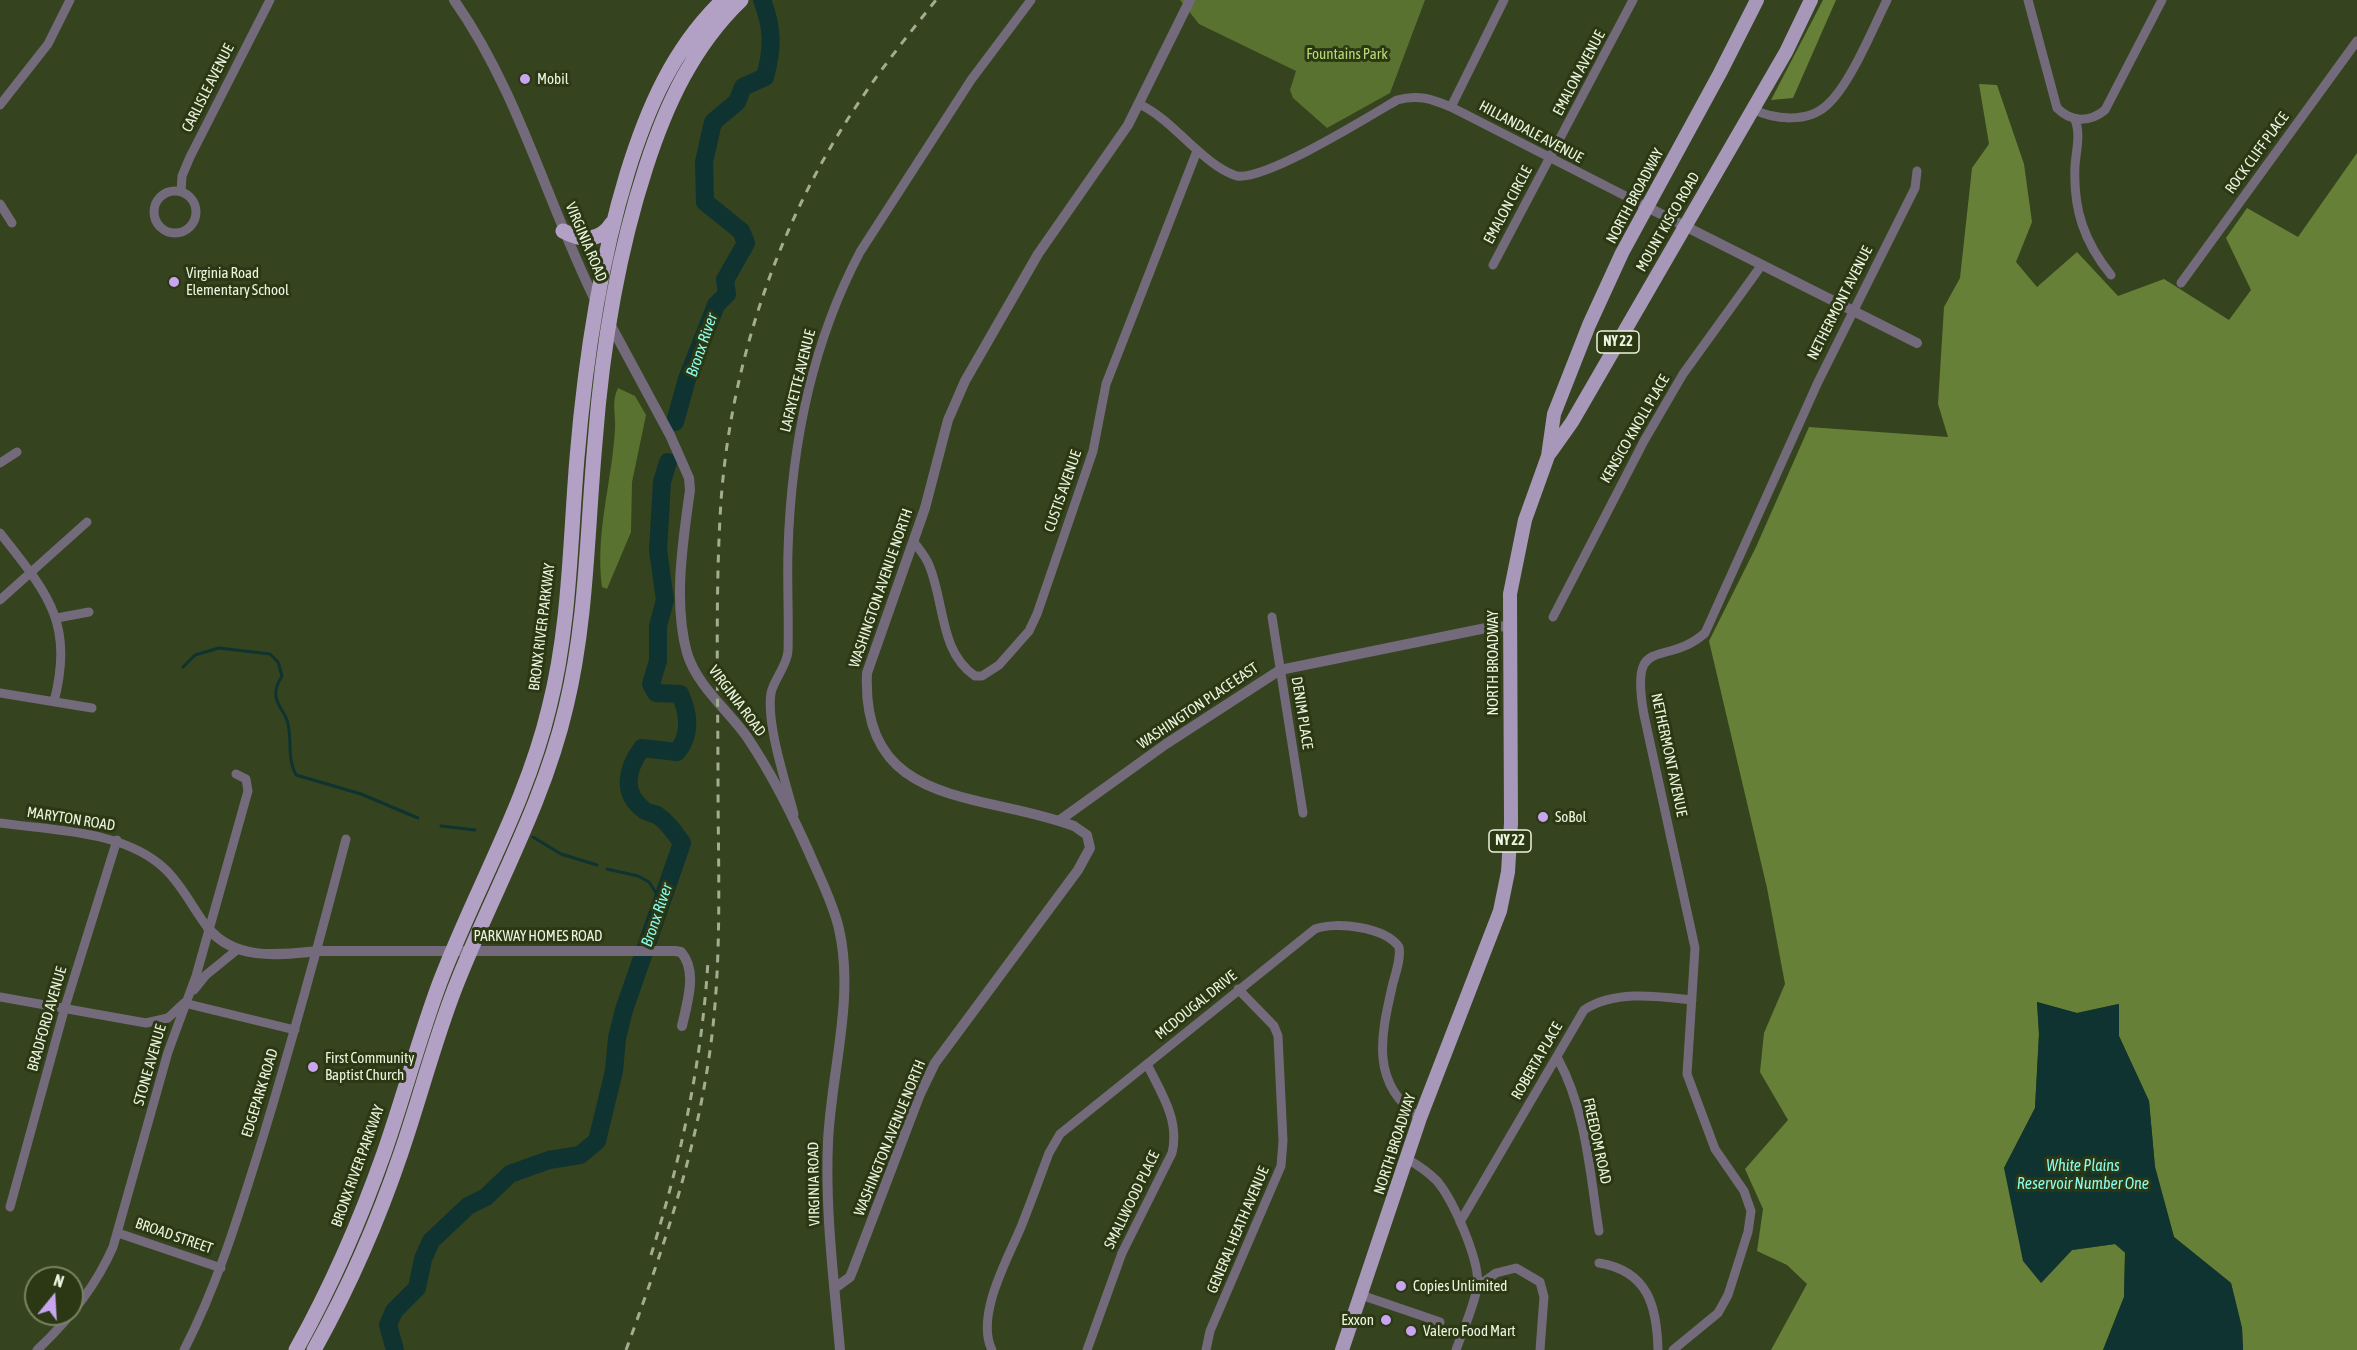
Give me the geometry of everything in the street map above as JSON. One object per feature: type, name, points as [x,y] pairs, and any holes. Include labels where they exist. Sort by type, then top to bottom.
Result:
[{"type":"highway","name":"BRONX RIVER PARKWAY","points":[[296,1350],[329,1288],[361,1214],[452,951],[527,779],[555,684],[564,622],[581,407],[596,304],[615,217],[637,142],[666,76],[690,37],[723,0]]},
{"type":"highway","points":[[314,1350],[347,1288],[379,1213],[445,1015],[470,951],[544,781],[569,694],[580,623],[598,407],[609,322],[634,207],[662,122],[693,58],[714,28],[741,0]]},
{"type":"highway","points":[[563,231],[584,239],[594,238],[606,231],[615,217]]},
{"type":"main road","name":"NORTH BROADWAY","points":[[1342,1350],[1420,1118],[1448,1041],[1488,948],[1504,894],[1511,823],[1510,594],[1518,546],[1548,456],[1554,414],[1589,325],[1647,207],[1756,0]]},
{"type":"main road","name":"MOUNT KISCO ROAD","points":[[1548,456],[1572,422],[1753,109],[1811,0]]},
{"type":"street","points":[[0,105],[48,44],[70,0]]},
{"type":"street","name":"CARLISLE AVENUE","points":[[181,192],[182,176],[190,157],[270,0]]},
{"type":"street","name":"VIRGINIA ROAD","points":[[454,0],[478,34],[504,86],[563,231],[596,304],[609,322],[670,435],[689,478],[690,490],[681,591],[687,654],[697,674],[748,739],[796,822],[828,896],[839,929],[843,959],[842,1002],[828,1141],[827,1183],[840,1350]]},
{"type":"street","name":"LAFAYETTE AVENUE","points":[[796,822],[773,729],[771,693],[788,655],[788,551],[792,474],[801,422],[819,345],[860,252],[971,80],[1031,0]]},
{"type":"street","name":"WASHINGTON AVENUE NORTH","points":[[835,1288],[850,1277],[855,1267],[920,1094],[935,1063],[1087,858],[1090,848],[1087,835],[1060,820],[978,801],[918,782],[902,771],[885,750],[870,714],[866,698],[867,672],[914,542],[948,420],[965,381],[1038,254],[1110,153],[1138,104],[1190,0]]},
{"type":"street","points":[[1451,107],[1504,0]]},
{"type":"street","name":"EMALON AVENUE","points":[[1550,159],[1634,0]]},
{"type":"street","points":[[1753,109],[1768,117],[1796,118],[1814,114],[1827,106],[1849,74],[1887,0]]},
{"type":"street","points":[[2028,0],[2057,108],[2065,116],[2075,120],[2097,116],[2105,110],[2162,0]]},
{"type":"street","name":"ROCK CLIFF PLACE","points":[[2181,283],[2357,41]]},
{"type":"street","name":"HILLANDALE AVENUE","points":[[1138,104],[1153,110],[1197,151],[1224,170],[1238,176],[1248,175],[1294,157],[1407,97],[1427,98],[1451,107],[1917,343]]},
{"type":"street","points":[[2075,120],[2079,129],[2074,187],[2079,218],[2088,243],[2111,275]]},
{"type":"street","name":"CUSTIS AVENUE","points":[[914,542],[929,564],[952,651],[963,668],[975,676],[982,676],[999,665],[1018,645],[1037,614],[1094,451],[1106,384],[1197,151]]},
{"type":"street","name":"EMALON CIRCLE","points":[[1493,265],[1550,159]]},
{"type":"street","name":"NETHERMONT AVENUE","points":[[1673,1350],[1718,1313],[1728,1295],[1738,1264],[1748,1232],[1751,1210],[1744,1191],[1715,1149],[1692,1095],[1687,1074],[1686,1050],[1695,948],[1644,715],[1639,677],[1643,666],[1654,655],[1699,638],[1705,633],[1754,519],[1852,312],[1915,188],[1917,171]]},
{"type":"street","points":[[168,192],[181,192],[193,200],[196,206],[195,220],[191,226],[179,232],[166,231],[156,221],[155,207],[162,196],[168,192]]},
{"type":"street","points":[[0,204],[12,223]]},
{"type":"street","name":"KENSICO KNOLL PLACE","points":[[1553,617],[1644,441],[1683,374],[1761,266]]},
{"type":"street","points":[[0,463],[17,452]]},
{"type":"street","points":[[0,600],[87,522]]},
{"type":"street","points":[[0,533],[32,573],[46,594],[57,618],[61,659],[54,702]]},
{"type":"street","points":[[57,618],[89,612]]},
{"type":"street","name":"DENIM PLACE","points":[[1272,617],[1303,813]]},
{"type":"street","name":"WASHINGTON PLACE EAST","points":[[1060,820],[1166,744],[1281,670],[1492,626],[1509,626]]},
{"type":"street","points":[[0,693],[92,708]]},
{"type":"street","name":"STONE AVENUE","points":[[37,1350],[85,1299],[103,1271],[118,1233],[168,1052],[184,1003],[196,976],[248,791],[246,779],[236,774]]},
{"type":"street","name":"MARYTON ROAD","points":[[0,823],[117,840],[138,848],[165,869],[182,889],[208,928]]},
{"type":"street","name":"EDGEPARK ROAD","points":[[184,1350],[221,1268],[295,1030],[318,951],[346,839]]},
{"type":"street","name":"BRADFORD AVENUE","points":[[10,1207],[65,1007],[117,840]]},
{"type":"street","name":"MCDOUGAL DRIVE","points":[[992,1350],[987,1335],[992,1299],[1049,1153],[1060,1134],[1308,933],[1324,925],[1370,930],[1398,943],[1400,951],[1398,966],[1383,1027],[1383,1061],[1393,1091],[1404,1108],[1420,1118]]},
{"type":"street","name":"PARKWAY HOMES ROAD","points":[[208,928],[215,937],[238,949],[270,956],[318,951],[675,951],[687,959],[690,981],[682,1026]]},
{"type":"street","points":[[0,997],[146,1023],[168,1018],[184,1003],[206,975],[238,949]]},
{"type":"street","name":"GENERAL HEATH AVENUE","points":[[1206,1350],[1210,1331],[1281,1166],[1283,1141],[1278,1036],[1274,1026],[1238,989]]},
{"type":"street","name":"ROBERTA PLACE","points":[[1460,1222],[1558,1059],[1579,1017],[1598,1001],[1628,997],[1692,1000]]},
{"type":"street","points":[[184,1003],[295,1030]]},
{"type":"street","name":"FREEDOM ROAD","points":[[1558,1059],[1575,1101],[1582,1128],[1599,1231]]},
{"type":"street","name":"SMALLWOOD PLACE","points":[[1087,1350],[1122,1253],[1172,1153],[1175,1141],[1167,1105],[1147,1064]]},
{"type":"street","points":[[1407,1159],[1436,1181],[1460,1222],[1474,1264],[1478,1286],[1456,1350]]},
{"type":"street","name":"BROAD STREET","points":[[118,1233],[221,1268]]},
{"type":"street","points":[[1599,1263],[1621,1267],[1645,1289],[1654,1308],[1658,1350]]},
{"type":"street","points":[[1478,1286],[1496,1273],[1516,1268],[1540,1282],[1544,1297],[1540,1350]]},
{"type":"street","points":[[1361,1295],[1440,1322]]},
{"type":"green space","name":"Fountains Park","points":[[1180,0],[1425,0],[1390,93],[1327,128],[1293,98],[1290,90],[1296,71],[1199,24]]},
{"type":"green space","points":[[1823,0],[1836,0],[1793,98],[1771,100]]},
{"type":"green space","points":[[1979,84],[1997,85],[2024,164],[2032,222],[2016,262],[2037,287],[2077,252],[2118,296],[2164,279],[2229,320],[2251,290],[2226,238],[2247,208],[2298,237],[2357,153],[2357,1350],[2243,1350],[2242,1328],[2231,1283],[2174,1237],[2155,1167],[2149,1101],[2119,1036],[2118,1004],[2077,1013],[2037,1002],[2039,1034],[2035,1108],[2004,1168],[2042,1282],[2072,1250],[2115,1244],[2125,1253],[2124,1297],[2103,1350],[1771,1350],[1807,1284],[1787,1265],[1757,1251],[1763,1209],[1745,1169],[1788,1120],[1760,1072],[1764,1033],[1785,984],[1767,888],[1709,641],[1756,547],[1809,427],[1948,437],[1938,404],[1944,307],[1960,278],[1972,168],[1989,144]]},
{"type":"green space","points":[[618,388],[635,396],[646,415],[632,482],[631,532],[607,589],[602,587],[600,567],[602,527],[613,449],[614,408]]},
{"type":"water","name":"White Plains Reservoir Number One","points":[[2037,1002],[2077,1013],[2119,1004],[2119,1036],[2149,1101],[2155,1167],[2174,1237],[2231,1283],[2242,1328],[2243,1350],[2103,1350],[2124,1297],[2125,1252],[2115,1244],[2072,1250],[2041,1283],[2023,1261],[2004,1168],[2035,1108],[2039,1034]]},
{"type":"waterway","name":"Bronx River","points":[[675,422],[687,379],[716,305],[727,294],[725,280],[746,243],[741,231],[705,202],[704,162],[713,122],[737,102],[743,87],[765,77],[771,38],[762,0]]},
{"type":"waterway","name":"Bronx River","points":[[395,1350],[388,1325],[394,1311],[417,1288],[423,1259],[431,1241],[468,1206],[486,1197],[510,1174],[549,1160],[580,1155],[597,1141],[614,1071],[617,1038],[624,1010],[682,843],[665,821],[645,811],[636,803],[629,787],[630,771],[642,748],[677,752],[685,739],[687,724],[680,694],[656,693],[651,684],[658,661],[658,626],[665,600],[658,550],[662,482],[668,462]]},
{"type":"waterway","points":[[183,667],[195,655],[219,648],[270,654],[278,662],[282,676],[276,698],[288,724],[293,769],[296,775],[361,794],[418,818]]},
{"type":"waterway","points":[[441,826],[475,830]]},
{"type":"waterway","points":[[533,837],[561,854],[597,865]]},
{"type":"waterway","points":[[607,869],[638,876],[649,882],[662,902]]},
{"type":"railway","points":[[626,1350],[654,1273],[689,1156],[712,1035],[719,875],[717,640],[719,536],[726,449],[735,398],[747,347],[763,296],[781,247],[803,199],[855,108],[884,66],[936,0]]},
{"type":"railway","points":[[651,1255],[672,1183],[688,1110],[701,1036],[708,961]]},
{"type":"place","name":"Mobil","points":[[525,79]]},
{"type":"place","name":"Virginia Road Elementary School","points":[[174,282]]},
{"type":"place","name":"SoBol","points":[[1543,817]]},
{"type":"place","name":"First Community Baptist Church","points":[[313,1067]]},
{"type":"place","name":"Copies Unlimited","points":[[1401,1286]]},
{"type":"place","name":"Exxon","points":[[1386,1320]]},
{"type":"place","name":"Valero Food Mart","points":[[1411,1331]]}]
